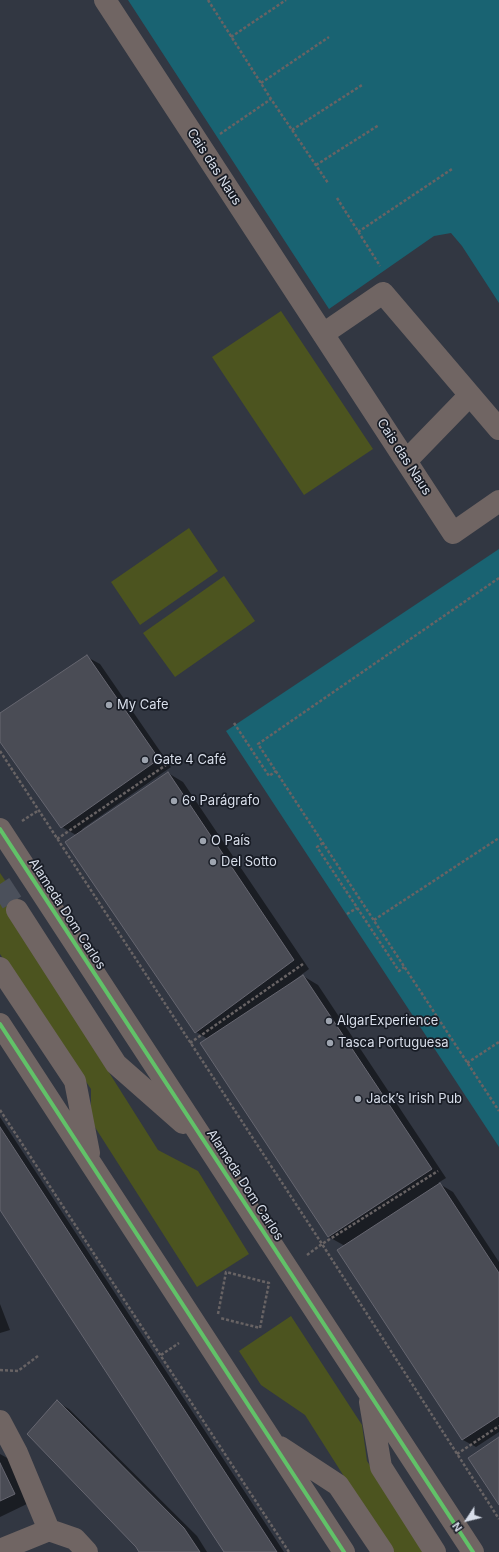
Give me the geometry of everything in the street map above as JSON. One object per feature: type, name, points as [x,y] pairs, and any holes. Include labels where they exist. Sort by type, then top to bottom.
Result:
[{"type":"street","name":"Cais das Naus","points":[[105,0],[453,533],[499,501]]},
{"type":"street","points":[[323,334],[383,293],[499,429]]},
{"type":"street","points":[[406,461],[470,395]]},
{"type":"street","name":"Alameda Dom Carlos","points":[[0,829],[473,1552]]},
{"type":"street","points":[[17,910],[116,1064],[204,1141]]},
{"type":"street","points":[[0,968],[75,1081],[90,1163]]},
{"type":"street","points":[[0,1024],[344,1552]]},
{"type":"street","points":[[368,1392],[381,1467],[435,1552]]},
{"type":"street","points":[[0,1421],[17,1453],[50,1530]]},
{"type":"street","points":[[273,1442],[338,1485],[383,1552]]},
{"type":"street","points":[[0,1550],[21,1540],[50,1530],[75,1539],[87,1552]]},
{"type":"path","points":[[208,0],[271,99],[328,183]]},
{"type":"path","points":[[231,37],[286,0]]},
{"type":"path","points":[[261,83],[329,37]]},
{"type":"path","points":[[292,130],[362,85]]},
{"type":"path","points":[[215,138],[271,99]]},
{"type":"path","points":[[316,165],[379,125]]},
{"type":"path","points":[[358,232],[452,169]]},
{"type":"path","points":[[337,198],[380,266]]},
{"type":"path","points":[[499,578],[258,744],[499,1111]]},
{"type":"path","points":[[234,723],[269,776],[276,771]]},
{"type":"path","points":[[0,751],[322,1244],[499,1519]]},
{"type":"path","points":[[57,839],[166,765]]},
{"type":"path","points":[[374,920],[499,838]]},
{"type":"path","points":[[323,843],[316,847],[399,971],[404,967]]},
{"type":"path","points":[[347,914],[357,908]]},
{"type":"path","points":[[190,1043],[303,964]]},
{"type":"path","points":[[467,1063],[499,1042]]},
{"type":"path","points":[[0,1110],[289,1552]]},
{"type":"path","points":[[322,1244],[438,1171]]},
{"type":"path","points":[[226,1272],[269,1283],[260,1328],[218,1317],[226,1272]]},
{"type":"path","points":[[0,1370],[18,1371],[38,1356]]},
{"type":"path","points":[[457,1454],[499,1426]]},
{"type":"green space","points":[[281,311],[373,449],[304,495],[212,357]]},
{"type":"green space","points":[[189,528],[218,571],[140,625],[111,582]]},
{"type":"green space","points":[[224,576],[255,621],[175,677],[143,633]]},
{"type":"green space","points":[[0,873],[26,911],[12,919],[158,1150],[198,1171],[249,1254],[197,1287],[91,1121],[91,1089],[0,954]]},
{"type":"green space","points":[[291,1316],[362,1425],[367,1461],[426,1552],[392,1552],[305,1415],[261,1385],[239,1351]]},
{"type":"water","points":[[128,0],[499,0],[499,303],[462,246],[451,233],[434,236],[329,309]]},
{"type":"water","points":[[499,549],[499,1147],[226,731]]},
{"type":"building","points":[[87,655],[159,759],[61,828],[0,742],[0,713]]},
{"type":"building","points":[[168,772],[294,960],[195,1033],[65,842]]},
{"type":"building","points":[[303,975],[432,1169],[328,1237],[200,1043]]},
{"type":"building","points":[[0,1127],[277,1552],[224,1552],[0,1210]]},
{"type":"building","points":[[440,1183],[499,1273],[499,1416],[462,1440],[337,1250]]},
{"type":"building","points":[[57,1400],[184,1528],[200,1552],[139,1552],[136,1547],[27,1434]]},
{"type":"building","points":[[499,1437],[499,1505],[468,1458]]},
{"type":"building","points":[[0,1463],[15,1494],[0,1501]]},
{"type":"tunnel","points":[[0,884],[17,910]]},
{"type":"cycle path","points":[[0,829],[473,1552]]},
{"type":"cycle path","points":[[0,1024],[344,1552]]},
{"type":"place","name":"My Cafe","points":[[109,705]]},
{"type":"place","name":"Gate 4 Café","points":[[145,760]]},
{"type":"place","name":"6º Parágrafo","points":[[174,801]]},
{"type":"place","name":"O País","points":[[203,841]]},
{"type":"place","name":"Del Sotto","points":[[213,862]]},
{"type":"place","name":"AlgarExperience","points":[[329,1021]]},
{"type":"place","name":"Tasca Portuguesa","points":[[330,1043]]},
{"type":"place","name":"Jack’s Irish Pub","points":[[358,1099]]}]
